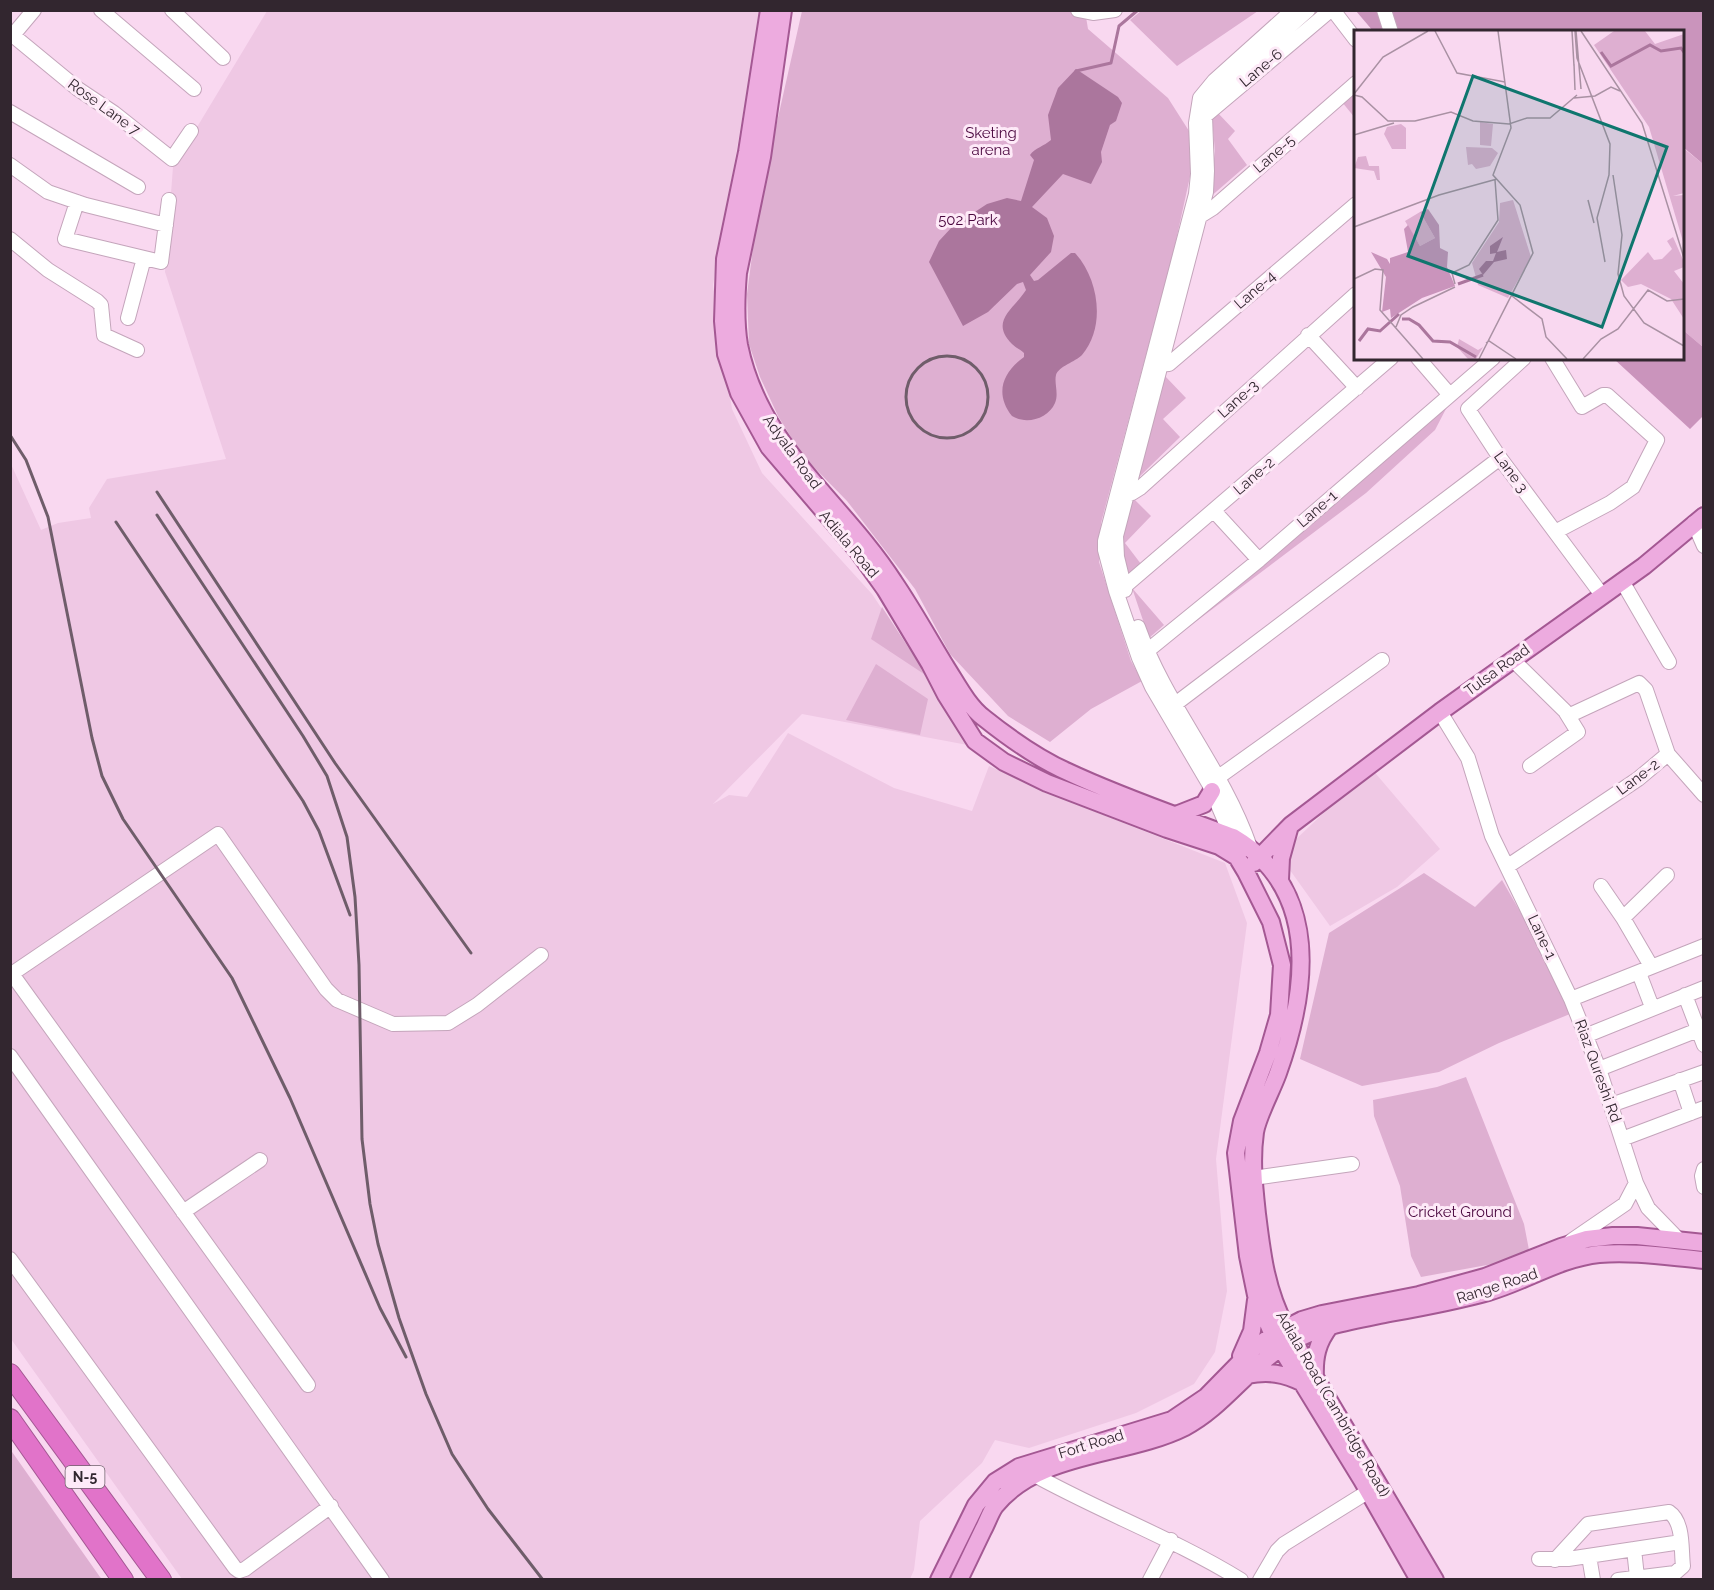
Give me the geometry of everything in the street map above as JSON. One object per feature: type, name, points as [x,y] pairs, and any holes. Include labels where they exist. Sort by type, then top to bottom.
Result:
[{"type":"highway","name":"N-5","points":[[10,1374],[161,1580]]},
{"type":"highway","name":"N-5","points":[[10,1419],[123,1580]]},
{"type":"main road","name":"Adiala Road","points":[[769,10],[747,152],[725,259],[723,321],[726,354],[739,393],[769,447],[873,572],[907,624],[946,695],[975,741],[1004,762],[1047,783],[1167,829],[1249,854]]},
{"type":"main road","name":"Adyala Road","points":[[783,10],[762,157],[738,273],[736,316],[747,378],[757,403],[790,454],[885,568],[958,686],[982,718],[1067,772],[1176,815]]},
{"type":"main road","name":"Tulsa Road","points":[[1249,854],[1512,659],[1644,566],[1699,519]]},
{"type":"main road","points":[[1176,815],[1204,804],[1213,784]]},
{"type":"main road","points":[[1176,815],[1233,837],[1249,854]]},
{"type":"main road","points":[[1280,879],[1281,858],[1291,825]]},
{"type":"main road","name":"Adiala Road (Cambridge Road)","points":[[1264,1297],[1252,1158],[1256,1128],[1279,1072],[1297,1008],[1301,974],[1299,935],[1290,901],[1280,879],[1249,854],[1246,872],[1274,931],[1282,965],[1279,1015],[1268,1053],[1242,1121],[1236,1153],[1248,1256],[1264,1297],[1283,1338],[1435,1579]]},
{"type":"main road","points":[[1326,1320],[1309,1381],[1275,1373],[1241,1370],[1264,1297],[1300,1315],[1326,1320],[1485,1277],[1587,1239],[1637,1236],[1704,1243]]},
{"type":"main road","name":"Range Road","points":[[1283,1338],[1326,1320],[1489,1292],[1567,1261],[1587,1256],[1609,1253],[1704,1260]]},
{"type":"main road","name":"Fort Road","points":[[939,1580],[976,1505],[995,1482],[1026,1471],[1175,1431],[1196,1421],[1241,1370],[1283,1338]]},
{"type":"main road","name":"Adiala Road (Cambridge Road)","points":[[1309,1381],[1419,1580]]},
{"type":"main road","name":"Fort Road","points":[[959,1580],[993,1508],[1026,1471]]},
{"type":"street","points":[[12,34],[34,10]]},
{"type":"street","points":[[101,10],[194,89]]},
{"type":"street","points":[[172,10],[223,58]]},
{"type":"street","points":[[1078,10],[1093,13],[1115,10]]},
{"type":"street","points":[[1233,837],[1213,784],[1171,707],[1152,687],[1143,655],[1105,550],[1105,541],[1122,494],[1195,219],[1200,119],[1197,107],[1205,90],[1293,10]]},
{"type":"street","points":[[1200,119],[1214,94],[1308,10]]},
{"type":"street","points":[[1384,10],[1390,30]]},
{"type":"street","points":[[1330,12],[1354,38]]},
{"type":"street","name":"Lane-6","points":[[1200,119],[1330,12]]},
{"type":"street","name":"Rose Lane 7","points":[[12,34],[78,89],[114,113],[172,159],[191,130]]},
{"type":"street","name":"Lane-5","points":[[1195,219],[1213,208],[1354,85]]},
{"type":"street","points":[[10,112],[138,187]]},
{"type":"street","points":[[10,165],[48,192],[77,202],[166,225]]},
{"type":"street","points":[[77,202],[65,239],[161,262],[169,201]]},
{"type":"street","name":"Lane-4","points":[[1156,365],[1169,364],[1354,206]]},
{"type":"street","points":[[10,239],[48,270],[97,301],[101,305],[104,335],[137,350]]},
{"type":"street","points":[[128,318],[144,258]]},
{"type":"street","name":"Lane-3","points":[[1122,494],[1140,488],[1354,296]]},
{"type":"street","points":[[1308,335],[1357,388]]},
{"type":"street","name":"Lane-2","points":[[1120,589],[1389,360]]},
{"type":"street","points":[[1420,360],[1449,394]]},
{"type":"street","name":"Lane-1","points":[[1143,655],[1259,560],[1491,360]]},
{"type":"street","name":"Lane 3","points":[[1522,360],[1468,409],[1500,458],[1602,594]]},
{"type":"street","points":[[1553,360],[1582,407],[1607,395],[1657,440],[1634,487],[1610,503],[1555,532]]},
{"type":"street","points":[[1171,707],[1500,458]]},
{"type":"street","points":[[1214,511],[1259,560]]},
{"type":"street","points":[[1699,519],[1704,546]]},
{"type":"street","points":[[1622,580],[1669,662]]},
{"type":"street","points":[[1512,659],[1568,716],[1578,732],[1530,766]]},
{"type":"street","points":[[1213,784],[1382,660]]},
{"type":"street","name":"Lane-2","points":[[1508,866],[1638,779],[1668,754],[1646,690],[1639,683],[1568,716]]},
{"type":"street","name":"Lane-1","points":[[1440,712],[1468,758],[1492,836],[1571,999]]},
{"type":"street","points":[[1668,754],[1704,795]]},
{"type":"street","points":[[1213,784],[1239,817],[1249,854]]},
{"type":"street","points":[[308,1385],[13,970],[218,834],[326,989],[338,1000],[393,1023],[448,1023],[477,1005],[541,955]]},
{"type":"street","points":[[1623,918],[1667,875]]},
{"type":"street","points":[[1601,886],[1623,918],[1645,969],[1652,1007]]},
{"type":"street","points":[[1571,999],[1703,947]]},
{"type":"street","points":[[1586,1036],[1652,1007],[1704,988]]},
{"type":"street","points":[[1685,995],[1704,1045]]},
{"type":"street","name":"Riaz Qureshi Rd","points":[[1571,999],[1599,1069],[1636,1183],[1648,1208],[1680,1241]]},
{"type":"street","points":[[1599,1069],[1698,1030]]},
{"type":"street","points":[[10,1056],[382,1580]]},
{"type":"street","points":[[1611,1105],[1704,1072]]},
{"type":"street","points":[[1622,1139],[1697,1110],[1680,1080]]},
{"type":"street","points":[[183,1212],[260,1160]]},
{"type":"street","points":[[1253,1178],[1352,1164]]},
{"type":"street","points":[[1704,1169],[1702,1176],[1704,1187]]},
{"type":"street","points":[[1561,1247],[1625,1204],[1636,1183]]},
{"type":"street","points":[[10,1259],[234,1568],[239,1571],[245,1569],[331,1506]]},
{"type":"street","points":[[1026,1471],[1057,1488],[1171,1540],[1241,1580]]},
{"type":"street","points":[[1260,1580],[1276,1551],[1284,1544],[1369,1491]]},
{"type":"street","points":[[1555,1560],[1588,1524],[1669,1512],[1677,1520],[1683,1566],[1679,1571],[1618,1580]]},
{"type":"street","points":[[1150,1580],[1171,1540]]},
{"type":"street","points":[[1539,1559],[1555,1560],[1589,1556],[1681,1542]]},
{"type":"street","points":[[1634,1550],[1637,1577]]},
{"type":"street","points":[[1589,1556],[1593,1580]]},
{"type":"shaded area","points":[[267,11],[761,11],[713,285],[732,409],[762,473],[872,594],[973,746],[802,714],[713,804],[729,795],[747,797],[788,733],[894,788],[972,811],[989,766],[1225,863],[1247,923],[1216,1159],[1227,1291],[1215,1352],[1194,1384],[1136,1413],[1029,1448],[995,1440],[982,1463],[920,1521],[914,1570],[910,1579],[182,1579],[11,1339],[10,462],[41,530],[58,523],[91,518],[89,508],[107,479],[226,459],[165,272],[173,167]]},
{"type":"shaded area","points":[[1356,11],[1703,11],[1703,164],[1684,148],[1684,30],[1372,30]]},
{"type":"shaded area","points":[[1076,69],[1118,97],[1122,103],[1116,121],[1110,125],[1101,152],[1102,162],[1091,184],[1063,174],[1032,207],[1047,218],[1054,236],[1051,252],[1030,275],[1034,281],[1038,280],[1071,253],[1075,253],[1090,276],[1097,317],[1090,344],[1079,358],[1060,369],[1056,375],[1057,392],[1052,409],[1042,417],[1024,420],[1012,416],[1006,407],[1002,391],[1006,376],[1024,357],[1024,353],[1012,344],[1003,329],[1006,316],[1026,290],[1023,282],[1017,284],[988,312],[963,326],[929,262],[939,241],[952,227],[987,204],[1007,198],[1021,201],[1034,160],[1030,155],[1051,140],[1048,115],[1058,88]]},
{"type":"shaded area","points":[[1684,331],[1703,347],[1703,416],[1690,429],[1615,360],[1684,360]]},
{"type":"shaded area","points":[[1371,768],[1440,849],[1397,887],[1330,926],[1287,866],[1292,843]]},
{"type":"green space","name":"502 Park","points":[[802,11],[1085,11],[1088,29],[1168,98],[1189,131],[1191,172],[1173,254],[1101,523],[1099,562],[1131,661],[1142,681],[1091,709],[1050,742],[1008,716],[950,654],[915,589],[847,501],[802,455],[778,416],[760,377],[749,344],[747,294],[759,202]]},
{"type":"green space","points":[[1141,11],[1258,11],[1177,66],[1130,20]]},
{"type":"green space","points":[[1354,90],[1354,117],[1342,102]]},
{"type":"green space","points":[[1217,112],[1235,131],[1228,139],[1247,165],[1209,198],[1215,151],[1212,119]]},
{"type":"green space","points":[[1684,149],[1703,164],[1703,347],[1684,331]]},
{"type":"green space","points":[[1165,376],[1186,398],[1163,419],[1180,437],[1135,481]]},
{"type":"green space","points":[[1449,403],[1435,430],[1366,493],[1153,654]]},
{"type":"green space","points":[[1134,499],[1151,516],[1125,543],[1141,564],[1127,577],[1121,542]]},
{"type":"green space","points":[[1132,588],[1164,625],[1149,638]]},
{"type":"green space","points":[[882,607],[927,676],[871,639]]},
{"type":"green space","points":[[876,664],[928,699],[920,735],[846,720]]},
{"type":"green space","points":[[1424,873],[1475,907],[1502,880],[1526,922],[1570,1014],[1499,1043],[1439,1072],[1362,1086],[1300,1059],[1329,933]]},
{"type":"green space","name":"Cricket Ground","points":[[1466,1077],[1524,1224],[1529,1250],[1509,1261],[1421,1277],[1411,1256],[1400,1186],[1374,1116],[1373,1100],[1437,1087]]},
{"type":"green space","points":[[10,1449],[100,1577],[102,1579],[11,1579]]},
{"type":"waterway","points":[[1076,71],[1111,63],[1119,26],[1138,10]]},
{"type":"railway","points":[[939,356],[955,356],[970,363],[981,374],[988,389],[988,397],[985,413],[976,426],[955,438],[939,438],[924,431],[913,420],[906,405],[906,389],[913,374],[924,363],[939,356]]},
{"type":"railway","points":[[10,435],[26,460],[48,517],[92,738],[102,776],[123,819],[232,978],[290,1098],[380,1308],[406,1357]]},
{"type":"railway","points":[[157,492],[335,763],[471,953]]},
{"type":"railway","points":[[157,515],[327,776],[347,837],[355,897],[359,965],[362,1139],[370,1204],[378,1244],[399,1318],[426,1394],[452,1454],[488,1509],[543,1580]]},
{"type":"railway","points":[[116,522],[303,801],[319,831],[350,915]]},
{"type":"park label","name":"Sketing arena","points":[[991,142]]}]
